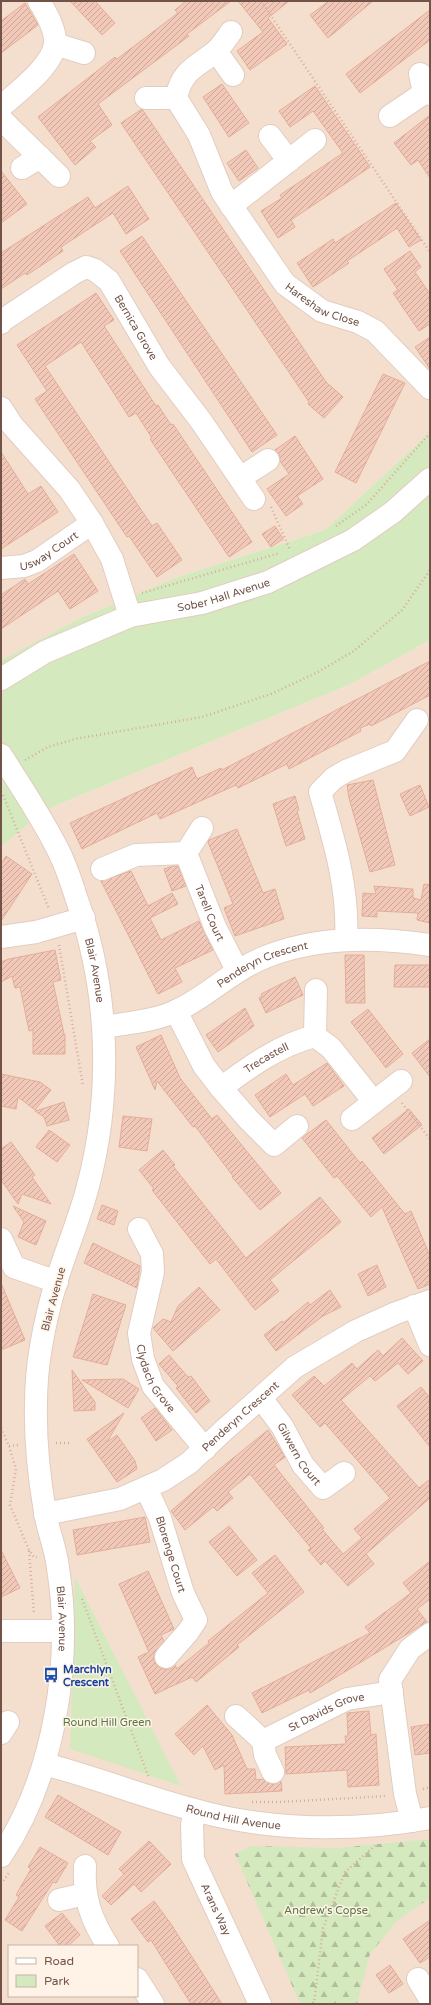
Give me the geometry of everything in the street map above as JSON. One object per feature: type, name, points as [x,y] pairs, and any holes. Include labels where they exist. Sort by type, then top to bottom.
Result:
[{"type":"street","points":[[1,107],[47,62],[55,44],[51,22],[38,1]]},
{"type":"street","points":[[146,98],[176,98],[184,76],[195,64],[216,51],[231,32]]},
{"type":"street","points":[[55,44],[84,53]]},
{"type":"street","points":[[216,51],[233,75]]},
{"type":"street","points":[[390,116],[425,87]]},
{"type":"street","name":"Hareshaw Close","points":[[176,98],[198,135],[222,192],[285,284],[322,311],[358,322],[375,331],[430,388]]},
{"type":"street","points":[[1,119],[31,162],[59,176]]},
{"type":"street","points":[[270,136],[289,161]]},
{"type":"street","points":[[231,206],[316,140]]},
{"type":"street","name":"Bernica Grove","points":[[1,323],[3,320],[74,273],[86,267],[96,270],[109,281],[159,366],[254,499]]},
{"type":"street","points":[[1,408],[12,425],[68,489],[92,523],[112,559],[127,607]]},
{"type":"street","points":[[240,478],[268,460]]},
{"type":"street","name":"Sober Hall Avenue","points":[[1,679],[45,652],[127,607],[202,602],[268,582],[353,540],[393,512],[430,478]]},
{"type":"street","name":"Usway Court","points":[[1,568],[24,566],[37,561],[92,523]]},
{"type":"street","points":[[346,940],[348,919],[343,884],[337,854],[320,792],[334,778],[346,771],[395,751],[417,720]]},
{"type":"street","name":"Blair Avenue","points":[[1,1856],[32,1797],[44,1764],[62,1674],[63,1631],[60,1590],[57,1561],[45,1514],[36,1444],[36,1401],[39,1359],[56,1282],[88,1188],[95,1157],[103,1109],[105,1066],[104,1027],[94,956],[84,918],[59,851],[6,762]]},
{"type":"street","points":[[102,869],[136,855],[186,853],[202,828]]},
{"type":"street","name":"Tarell Court","points":[[186,853],[215,927],[237,970]]},
{"type":"street","points":[[1,937],[36,932],[84,918]]},
{"type":"street","name":"Penderyn Crescent","points":[[104,1027],[156,1018],[176,1011],[195,1001],[237,970],[262,958],[299,945],[346,940],[412,942],[430,945]]},
{"type":"street","points":[[316,990],[315,1036],[332,1048],[374,1102]]},
{"type":"street","points":[[176,1011],[204,1066],[249,1120],[274,1145],[297,1126]]},
{"type":"street","name":"Trecastell","points":[[221,1088],[266,1056],[300,1040],[315,1036]]},
{"type":"street","points":[[352,1119],[396,1085]]},
{"type":"street","name":"Clydach Grove","points":[[139,1229],[152,1254],[153,1272],[139,1333],[143,1359],[153,1386],[204,1449]]},
{"type":"street","points":[[1,1239],[14,1267],[56,1282]]},
{"type":"street","points":[[422,1304],[430,1345]]},
{"type":"street","name":"Penderyn Crescent","points":[[45,1514],[120,1499],[163,1480],[189,1463],[295,1367],[356,1331],[422,1304]]},
{"type":"street","name":"Gilwern Court","points":[[261,1398],[282,1426],[303,1465],[323,1488],[344,1473]]},
{"type":"street","name":"Blorenge Court","points":[[146,1488],[160,1518],[183,1593],[196,1620],[188,1632],[166,1657]]},
{"type":"street","points":[[1,1631],[63,1631]]},
{"type":"street","points":[[421,1819],[405,1794],[390,1680],[410,1649],[430,1634]]},
{"type":"street","name":"St Davids Grove","points":[[263,1741],[347,1699],[392,1692]]},
{"type":"street","points":[[236,1716],[263,1741],[264,1755],[273,1772]]},
{"type":"street","name":"Round Hill Avenue","points":[[44,1764],[196,1811],[267,1824],[336,1827],[385,1825],[421,1819]]},
{"type":"street","name":"Arans Way","points":[[196,1811],[192,1824],[193,1859],[260,2004]]},
{"type":"street","points":[[84,1866],[85,1894],[93,1919],[107,1945]]},
{"type":"street","points":[[59,1900],[85,1894]]},
{"type":"street","points":[[138,1981],[153,2004]]},
{"type":"path","points":[[261,1],[430,252]]},
{"type":"path","points":[[332,529],[367,504],[430,433]]},
{"type":"path","points":[[254,499],[266,497],[290,550]]},
{"type":"path","points":[[127,607],[296,548]]},
{"type":"path","points":[[6,762],[75,738],[202,717],[271,694],[318,672],[354,651],[402,610],[430,570]]},
{"type":"path","points":[[1,791],[38,878],[56,927],[84,1092]]},
{"type":"path","points":[[396,1085],[430,1139]]},
{"type":"path","points":[[1,1428],[9,1446],[16,1469],[10,1505],[29,1550],[34,1557],[57,1561]]},
{"type":"path","points":[[29,1550],[34,1631]]},
{"type":"path","points":[[60,1590],[79,1591],[150,1780]]},
{"type":"path","points":[[250,1802],[281,1802],[395,1796]]},
{"type":"path","points":[[314,2004],[322,1928],[345,1872],[382,1840]]},
{"type":"shaded area","points":[[1,1],[430,1],[430,432],[325,530],[175,578],[78,619],[1,660]]},
{"type":"shaded area","points":[[430,640],[430,2004],[1,2004],[1,847],[45,810],[351,684]]},
{"type":"green space","points":[[430,432],[430,640],[351,684],[45,810],[1,847],[1,660],[78,619],[175,578],[325,530]]},
{"type":"green space","name":"Round Hill Green","points":[[75,1577],[181,1786],[70,1749]]},
{"type":"green space","name":"Andrew's Copse","points":[[430,1839],[430,1898],[397,1921],[370,1954],[357,2004],[300,2004],[235,1854],[251,1846],[337,1848]]},
{"type":"building","points":[[70,1],[95,1],[115,23],[102,35]]},
{"type":"building","points":[[186,1],[231,1],[187,34],[189,36],[98,104],[112,125],[90,141],[96,147],[75,165],[38,117],[115,57],[117,59],[178,13],[175,10]]},
{"type":"building","points":[[238,1],[289,1],[268,18],[287,44],[250,70],[237,51],[263,32]]},
{"type":"building","points":[[329,1],[373,1],[328,38],[310,15]]},
{"type":"building","points":[[25,3],[38,25],[1,53],[1,21]]},
{"type":"building","points":[[430,10],[430,40],[360,93],[346,74]]},
{"type":"building","points":[[222,84],[249,123],[229,137],[203,97]]},
{"type":"building","points":[[315,86],[370,167],[291,220],[295,227],[278,238],[261,211],[282,198],[280,195],[343,153],[313,111],[290,127],[279,111]]},
{"type":"building","points":[[142,109],[326,382],[343,397],[324,418],[308,404],[309,402],[121,123]]},
{"type":"building","points":[[430,115],[430,178],[418,160],[411,165],[394,143]]},
{"type":"building","points":[[246,150],[258,168],[239,181],[227,163]]},
{"type":"building","points":[[1,171],[27,204],[1,223]]},
{"type":"building","points":[[128,186],[149,219],[126,234],[113,213],[61,247],[63,251],[27,275],[25,273],[1,289],[1,253],[88,197],[95,208]]},
{"type":"building","points":[[396,203],[421,240],[409,247],[397,228],[347,261],[349,263],[313,287],[297,263],[333,239],[335,243]]},
{"type":"building","points":[[142,236],[277,435],[252,452],[120,251]]},
{"type":"building","points":[[410,251],[421,267],[415,272],[430,294],[430,324],[419,331],[393,293],[398,290],[384,269]]},
{"type":"building","points":[[96,293],[114,320],[104,326],[156,406],[158,405],[171,425],[173,424],[252,542],[229,557],[150,439],[152,438],[136,413],[129,417],[81,342],[45,366],[152,526],[157,523],[182,560],[157,577],[129,536],[127,537],[35,399],[47,391],[17,345]]},
{"type":"building","points":[[430,337],[430,369],[415,347]]},
{"type":"building","points":[[383,374],[405,383],[356,483],[335,472]]},
{"type":"building","points":[[295,436],[323,479],[297,496],[303,504],[286,516],[267,489],[289,474],[280,461],[279,454],[275,450]]},
{"type":"building","points":[[1,452],[28,494],[41,486],[58,512],[1,549]]},
{"type":"building","points":[[275,526],[283,539],[271,547],[262,534]]},
{"type":"building","points":[[74,554],[98,591],[70,609],[58,591],[1,629],[1,595],[25,579],[28,584]]},
{"type":"building","points":[[430,661],[430,695],[371,726],[370,724],[360,728],[361,731],[289,769],[287,764],[238,788],[236,785],[160,819],[157,813],[82,849],[70,823],[192,767],[197,779],[221,768],[222,770]]},
{"type":"building","points":[[373,780],[395,865],[370,872],[349,798],[347,785]]},
{"type":"building","points":[[420,785],[429,807],[410,816],[400,794]]},
{"type":"building","points":[[295,796],[299,810],[297,811],[305,839],[286,846],[273,804]]},
{"type":"building","points":[[237,829],[263,893],[275,889],[284,919],[235,936],[224,908],[233,904],[208,842],[209,840]]},
{"type":"building","points":[[6,856],[32,874],[1,921],[1,864]]},
{"type":"building","points":[[178,866],[186,886],[172,891],[164,869]]},
{"type":"building","points":[[131,871],[148,906],[172,893],[178,904],[150,918],[161,940],[199,921],[213,950],[175,968],[182,982],[158,994],[101,881]]},
{"type":"building","points":[[424,884],[430,885],[430,923],[417,920],[418,913],[377,911],[377,917],[362,916],[363,893],[376,894],[374,886],[413,889],[413,898],[421,900]]},
{"type":"building","points":[[55,950],[61,980],[53,982],[65,1034],[65,1054],[33,1054],[33,1030],[29,1031],[20,987],[15,988],[12,976],[1,982],[1,962]]},
{"type":"building","points":[[345,955],[364,955],[365,1003],[346,1003]]},
{"type":"building","points":[[395,965],[430,965],[430,987],[394,987]]},
{"type":"building","points":[[295,977],[303,995],[266,1013],[259,998],[262,996],[261,994]]},
{"type":"building","points":[[245,1008],[254,1026],[218,1052],[206,1035]]},
{"type":"building","points":[[368,1009],[403,1054],[386,1068],[351,1022]]},
{"type":"building","points":[[161,1035],[180,1078],[212,1119],[217,1115],[281,1193],[260,1210],[232,1177],[233,1176],[195,1126],[193,1127],[157,1081],[155,1090],[136,1047]]},
{"type":"building","points":[[430,1039],[430,1077],[412,1053]]},
{"type":"building","points":[[327,1063],[344,1086],[313,1106],[305,1094],[270,1117],[255,1095],[286,1074],[293,1085]]},
{"type":"building","points":[[1,1074],[40,1082],[51,1090],[35,1110],[18,1097],[16,1109],[1,1106]]},
{"type":"building","points":[[64,1102],[69,1120],[47,1126],[44,1117],[35,1111]]},
{"type":"building","points":[[409,1109],[422,1125],[384,1154],[372,1138]]},
{"type":"building","points":[[123,1116],[152,1119],[147,1151],[119,1147]]},
{"type":"building","points":[[326,1120],[360,1163],[362,1161],[405,1214],[411,1211],[430,1256],[430,1284],[418,1289],[382,1207],[371,1217],[337,1176],[334,1178],[302,1138]]},
{"type":"building","points":[[49,1130],[70,1145],[57,1162],[36,1147]]},
{"type":"building","points":[[11,1142],[35,1175],[32,1177],[51,1204],[22,1194],[18,1204],[1,1180],[1,1149]]},
{"type":"building","points":[[163,1150],[175,1165],[173,1166],[246,1258],[320,1197],[341,1222],[270,1280],[279,1291],[255,1310],[216,1259],[210,1264],[152,1190],[154,1189],[139,1170]]},
{"type":"building","points":[[102,1205],[118,1211],[114,1225],[97,1219]]},
{"type":"building","points":[[13,1206],[46,1221],[36,1245],[18,1237],[24,1222]]},
{"type":"building","points":[[93,1243],[140,1266],[137,1288],[84,1263]]},
{"type":"building","points":[[377,1265],[386,1287],[368,1296],[358,1274]]},
{"type":"building","points":[[1,1283],[25,1340],[1,1350]]},
{"type":"building","points":[[199,1287],[220,1310],[173,1351],[153,1328],[163,1319],[171,1322],[178,1306]]},
{"type":"building","points":[[330,1290],[341,1307],[323,1316],[276,1351],[264,1335],[282,1321],[283,1323],[308,1302],[310,1305]]},
{"type":"building","points":[[93,1294],[126,1305],[107,1365],[73,1357]]},
{"type":"building","points":[[402,1338],[423,1361],[408,1374],[398,1363],[375,1381],[370,1376],[341,1400],[419,1488],[430,1479],[430,1498],[366,1554],[374,1564],[348,1586],[325,1561],[321,1565],[308,1550],[311,1548],[250,1474],[228,1492],[233,1498],[217,1511],[213,1507],[185,1530],[171,1511],[217,1471],[268,1430],[285,1457],[274,1465],[324,1528],[322,1529],[343,1554],[362,1538],[354,1529],[390,1498],[325,1423],[320,1427],[292,1395],[314,1376],[324,1386],[352,1363],[357,1369],[378,1350],[383,1356]]},
{"type":"building","points":[[169,1355],[188,1377],[191,1376],[210,1401],[196,1413],[176,1388],[178,1386],[159,1364]]},
{"type":"building","points":[[72,1370],[95,1402],[95,1410],[74,1411]]},
{"type":"building","points":[[123,1379],[139,1389],[128,1408],[82,1380]]},
{"type":"building","points":[[421,1387],[430,1398],[430,1447],[397,1406]]},
{"type":"building","points":[[155,1408],[172,1430],[156,1441],[141,1418]]},
{"type":"building","points":[[124,1413],[107,1442],[117,1435],[135,1461],[137,1469],[117,1482],[87,1439]]},
{"type":"building","points":[[145,1517],[150,1542],[77,1555],[73,1530]]},
{"type":"building","points":[[229,1526],[257,1560],[237,1576],[209,1542]]},
{"type":"building","points":[[1,1550],[20,1588],[1,1597]]},
{"type":"building","points":[[275,1555],[304,1592],[237,1645],[239,1647],[196,1682],[192,1677],[155,1694],[138,1657],[149,1652],[119,1584],[148,1571],[174,1629],[161,1635],[164,1641],[154,1654],[154,1661],[157,1666],[163,1669],[170,1669],[175,1665],[177,1669],[209,1643],[208,1641],[268,1593],[252,1573]]},
{"type":"building","points":[[430,1561],[430,1599],[417,1609],[427,1622],[310,1693],[309,1690],[262,1713],[252,1693],[370,1633],[365,1627],[411,1593],[403,1583]]},
{"type":"building","points":[[207,1705],[232,1735],[247,1769],[255,1769],[256,1780],[263,1779],[272,1784],[281,1781],[282,1791],[225,1794],[224,1765],[215,1770],[203,1746],[194,1755],[175,1734]]},
{"type":"building","points":[[369,1711],[371,1735],[376,1734],[379,1785],[348,1787],[347,1770],[286,1774],[285,1747],[346,1744],[345,1736],[348,1736],[347,1713]]},
{"type":"building","points":[[430,1724],[430,1753],[415,1755],[411,1727]]},
{"type":"building","points":[[58,1795],[121,1832],[108,1855],[45,1817]]},
{"type":"building","points":[[149,1841],[171,1864],[141,1892],[134,1884],[111,1905],[102,1896],[124,1874],[119,1869]]},
{"type":"building","points":[[40,1847],[68,1863],[56,1883],[53,1882],[22,1931],[5,1920],[19,1897],[16,1895],[31,1869],[28,1867]]},
{"type":"building","points":[[154,1901],[171,1924],[222,2004],[191,2004],[151,1940],[148,1942],[131,1919]]},
{"type":"building","points":[[62,1913],[80,1935],[69,1945],[59,1945],[45,1926]]},
{"type":"building","points":[[430,1920],[430,1957],[420,1963],[403,1939]]},
{"type":"building","points":[[390,1965],[403,1984],[389,1993],[376,1975]]},
{"type":"place","name":"Marchlyn Crescent","points":[[51,1675]]}]
